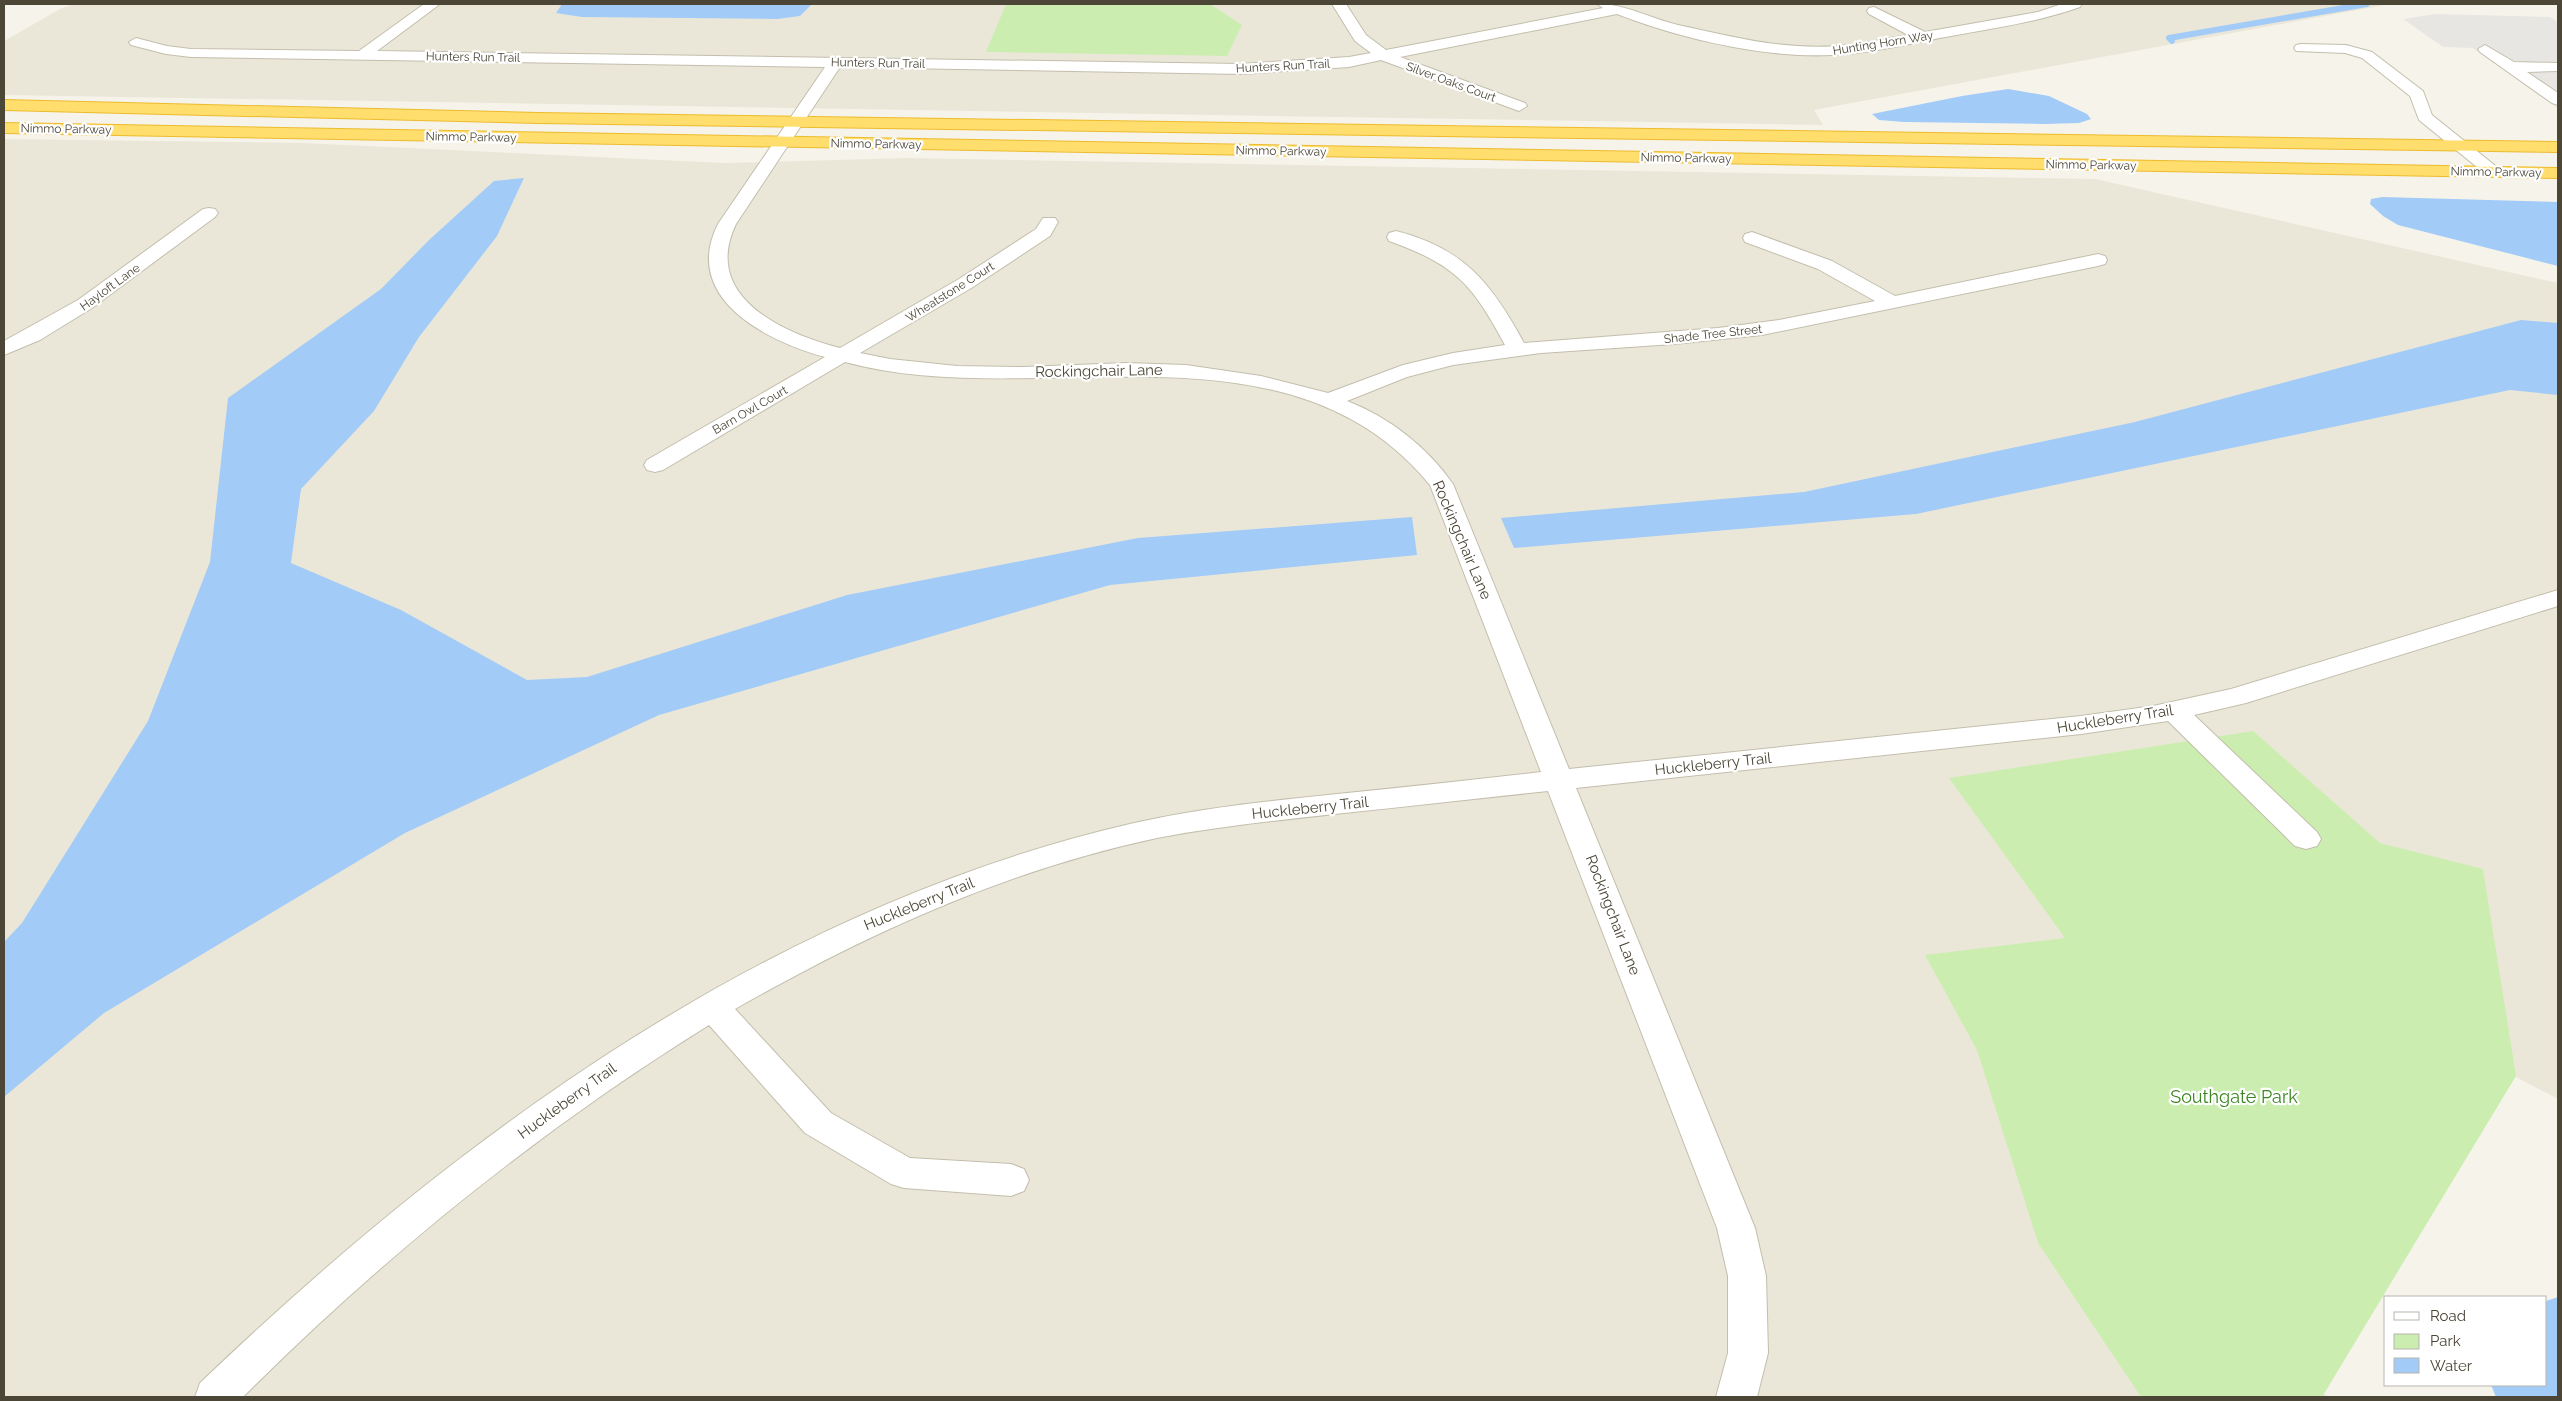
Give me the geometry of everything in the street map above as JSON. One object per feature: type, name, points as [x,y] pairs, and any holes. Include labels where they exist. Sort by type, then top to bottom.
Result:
[{"type":"highway","name":"Nimmo Parkway","points":[[4,105],[538,118],[789,132],[2558,173]]},
{"type":"highway","name":"Nimmo Parkway","points":[[4,128],[789,132],[2558,147]]},
{"type":"street","points":[[364,55],[433,4]]},
{"type":"street","points":[[1339,4],[1360,38],[1384,56]]},
{"type":"street","name":"Hunting Horn Way","points":[[1610,7],[1655,24],[1775,49],[1840,50],[2041,16],[2075,4]]},
{"type":"street","name":"Hunters Run Trail","points":[[136,42],[166,50],[190,53],[1241,69],[1312,66],[1384,56],[1610,7]]},
{"type":"street","points":[[1874,11],[1923,37]]},
{"type":"street","points":[[2301,48],[2346,49],[2367,55],[2417,94],[2425,117],[2494,172]]},
{"type":"street","points":[[2484,49],[2558,100]]},
{"type":"street","name":"Silver Oaks Court","points":[[1384,56],[1520,106]]},
{"type":"street","name":"Rockingchair Lane","points":[[836,63],[735,211],[722,234],[718,250],[718,265],[725,288],[739,307],[756,320],[784,335],[845,355],[890,364],[984,373],[1084,369],[1143,369],[1200,372],[1283,388],[1329,401],[1369,418],[1397,436],[1424,461],[1441,484],[1560,780],[1736,1228],[1747,1276],[1748,1353],[1738,1397]]},
{"type":"street","points":[[2510,67],[2558,67]]},
{"type":"street","name":"Hayloft Lane","points":[[4,349],[73,314],[101,296],[209,213]]},
{"type":"street","name":"Wheatstone Court","points":[[845,355],[997,263],[1044,232],[1049,222]]},
{"type":"street","points":[[1396,237],[1443,257],[1471,277],[1488,297],[1518,350]]},
{"type":"street","points":[[1752,238],[1797,252],[1838,270],[1892,303]]},
{"type":"street","name":"Shade Tree Street","points":[[1329,401],[1409,369],[1460,358],[1518,350],[1685,338],[1762,329],[2098,260]]},
{"type":"street","name":"Barn Owl Court","points":[[655,465],[845,355]]},
{"type":"street","name":"Huckleberry Trail","points":[[215,1397],[367,1256],[485,1160],[623,1061],[712,1006],[842,935],[922,900],[1021,865],[1100,842],[1199,820],[2081,725],[2173,710],[2236,697],[2558,598]]},
{"type":"street","points":[[2173,710],[2306,838]]},
{"type":"street","points":[[712,1006],[818,1123],[904,1173],[1012,1180]]},
{"type":"shaded area","points":[[73,4],[2390,4],[1814,110],[1823,125],[4,95],[4,41],[60,9]]},
{"type":"shaded area","points":[[2436,14],[2550,17],[2558,22],[2558,108],[2473,48],[2443,47],[2403,19]]},
{"type":"shaded area","points":[[4,139],[303,143],[724,163],[908,158],[2095,179],[2558,283],[2558,1099],[2514,1076],[2324,1394],[2329,1397],[4,1397]]},
{"type":"green space","points":[[1006,4],[1210,4],[1242,25],[1227,56],[986,52]]},
{"type":"green space","name":"Southgate Park","points":[[2253,731],[2380,843],[2483,869],[2516,1076],[2322,1397],[2141,1397],[2038,1243],[1977,1050],[1925,955],[2065,938],[1949,778]]},
{"type":"water","points":[[562,4],[812,4],[800,16],[777,19],[582,17],[556,13]]},
{"type":"water","points":[[2008,89],[2049,96],[2087,114],[2091,119],[2079,123],[2044,124],[1904,122],[1879,120],[1872,114],[1962,96]]},
{"type":"water","points":[[524,178],[497,236],[419,337],[374,411],[301,489],[291,563],[401,610],[527,680],[587,677],[847,595],[1138,538],[1412,517],[1417,555],[1110,585],[659,715],[405,833],[104,1013],[4,1097],[4,942],[22,923],[148,721],[210,562],[228,398],[381,289],[429,240],[494,181]]},
{"type":"water","points":[[2382,197],[2558,202],[2558,266],[2398,225],[2383,216],[2370,204],[2371,199]]},
{"type":"water","points":[[2521,320],[2558,323],[2558,395],[2510,390],[1916,514],[1514,548],[1501,518],[1804,492],[2135,422]]},
{"type":"water","points":[[2558,1297],[2558,1397],[2496,1397],[2491,1386],[2547,1386],[2547,1301]]},
{"type":"waterway","points":[[2172,41],[2169,38],[2367,4]]}]
